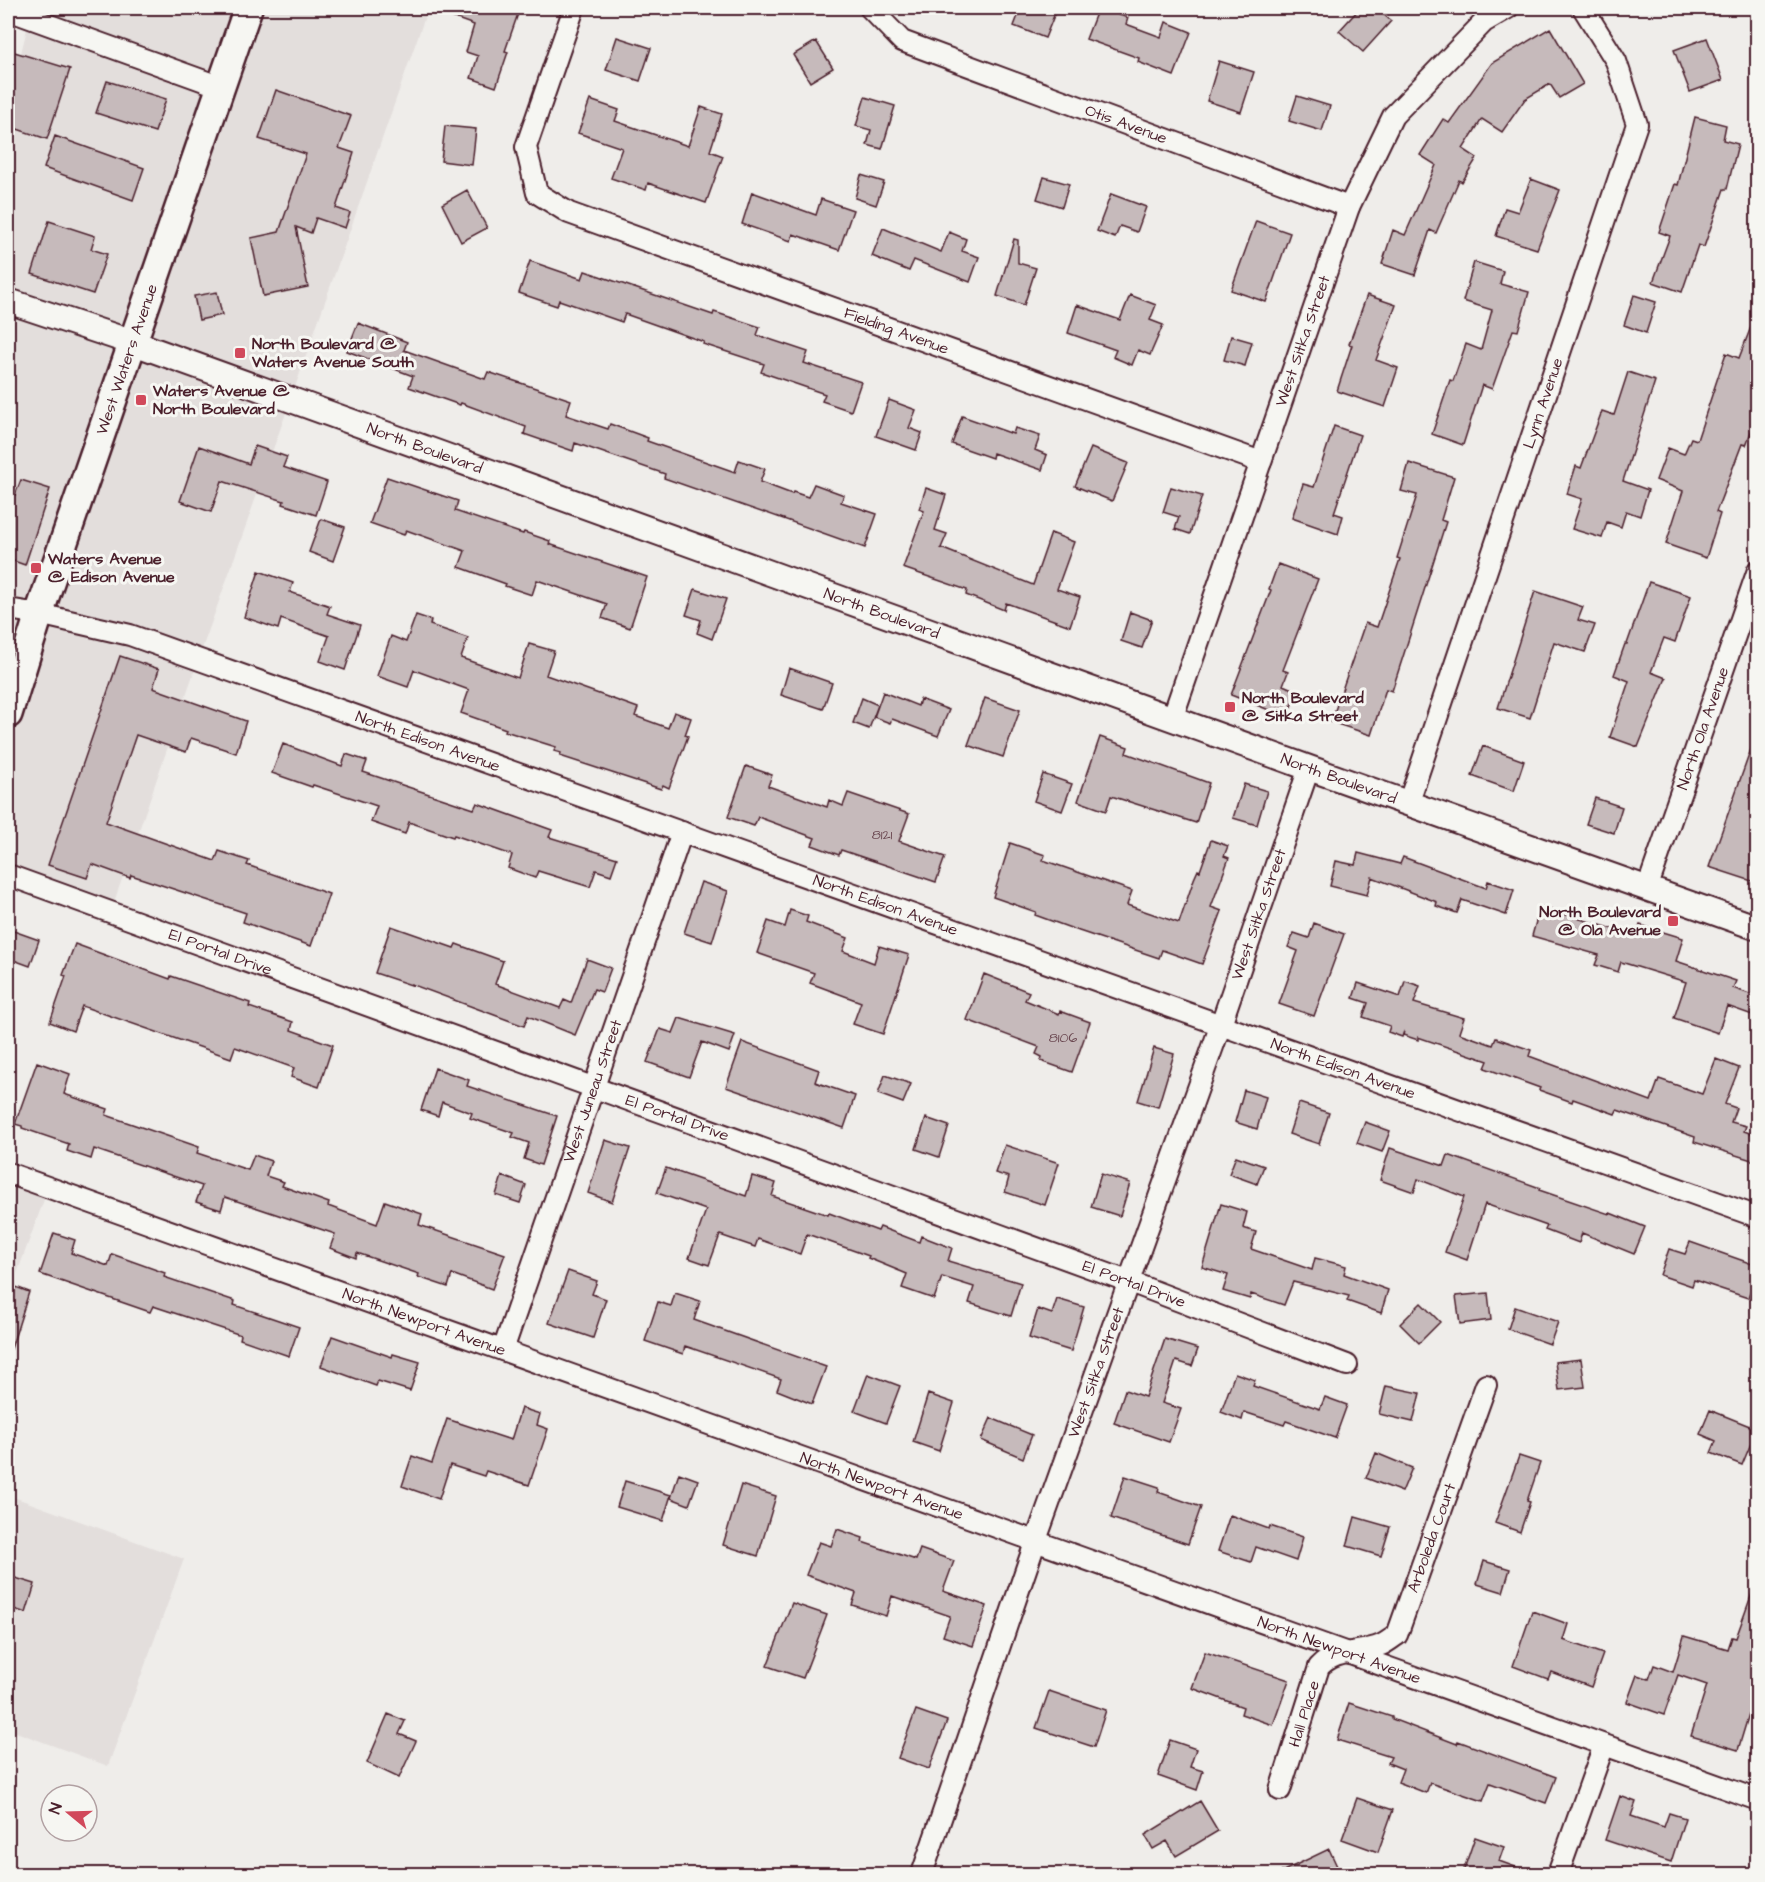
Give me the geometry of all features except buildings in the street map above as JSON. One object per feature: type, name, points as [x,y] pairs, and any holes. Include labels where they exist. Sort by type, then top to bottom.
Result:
[{"type":"main road","name":"West Waters Avenue","points":[[8,714],[39,614],[248,8]]},
{"type":"street","name":"Fielding Avenue","points":[[574,8],[526,147],[537,193],[569,213],[1261,462]]},
{"type":"street","name":"Otis Avenue","points":[[870,8],[902,41],[1349,207]]},
{"type":"street","name":"West Sitka Street","points":[[1172,719],[1349,207],[1393,116],[1484,22],[1508,8]]},
{"type":"street","name":"Lynn Avenue","points":[[1407,804],[1637,124],[1616,61],[1583,8]]},
{"type":"street","points":[[8,10],[221,87]]},
{"type":"street","name":"North Boulevard","points":[[8,301],[134,343],[1407,804],[1758,928]]},
{"type":"street","name":"North Ola Avenue","points":[[1647,889],[1758,570]]},
{"type":"street","name":"North Edison Avenue","points":[[8,609],[130,635],[1220,1027],[1758,1217]]},
{"type":"street","name":"West Sitka Street","points":[[922,1875],[1036,1540],[1220,1027],[1308,768]]},
{"type":"street","name":"West Juneau Street","points":[[503,1350],[682,832]]},
{"type":"street","name":"El Portal Drive","points":[[8,875],[1130,1282],[1347,1365]]},
{"type":"street","name":"North Newport Avenue","points":[[8,1173],[1758,1800]]},
{"type":"street","name":"Arboleda Court","points":[[1343,1653],[1382,1645],[1397,1635],[1486,1385]]},
{"type":"street","name":"Hall Place","points":[[1280,1790],[1319,1667],[1327,1659],[1343,1653]]},
{"type":"street","points":[[1558,1875],[1604,1745]]},
{"type":"shaded area","points":[[33,8],[236,8],[213,73]]},
{"type":"shaded area","points":[[261,8],[428,8],[294,390],[148,337]]},
{"type":"shaded area","points":[[27,29],[206,93],[126,329],[8,290],[8,105]]},
{"type":"shaded area","points":[[8,313],[119,349],[31,602],[8,598]]},
{"type":"shaded area","points":[[141,357],[287,410],[202,649],[133,625],[54,607]]},
{"type":"shaded area","points":[[8,620],[24,623],[8,675]]},
{"type":"shaded area","points":[[48,627],[127,645],[195,669],[114,902],[8,864],[8,754]]},
{"type":"shaded area","points":[[8,1184],[45,1197],[8,1298]]},
{"type":"shaded area","points":[[8,1495],[184,1559],[108,1766],[8,1729]]},
{"type":"place","name":"North Boulevard @ Waters Avenue South","points":[[240,353]]},
{"type":"place","name":"Waters Avenue @ North Boulevard","points":[[141,400]]},
{"type":"place","name":"Waters Avenue @ Edison Avenue","points":[[36,568]]},
{"type":"place","name":"North Boulevard @ Sitka Street","points":[[1230,707]]},
{"type":"place","name":"North Boulevard @ Ola Avenue","points":[[1673,921]]}]
